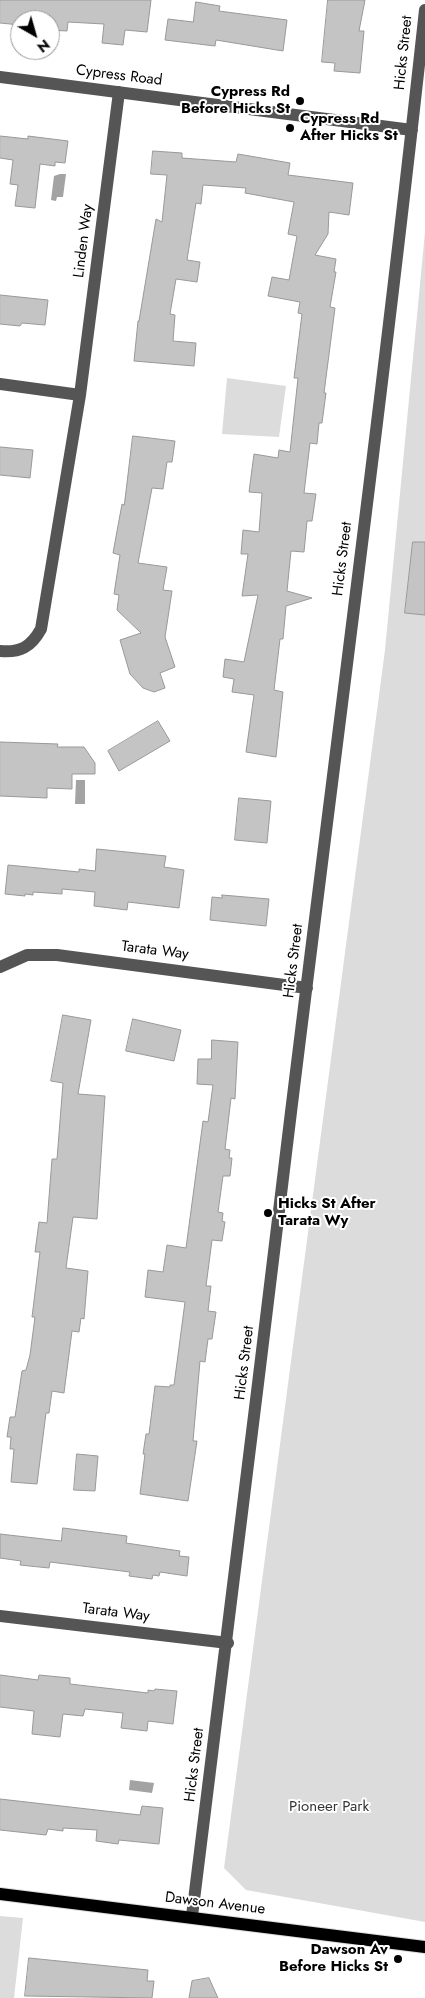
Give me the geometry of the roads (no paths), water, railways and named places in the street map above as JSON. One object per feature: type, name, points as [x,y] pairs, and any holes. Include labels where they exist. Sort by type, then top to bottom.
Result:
[{"type":"main road","name":"Dawson Avenue","points":[[0,1894],[192,1916],[425,1947]]},
{"type":"street","name":"Hicks Street","points":[[192,1916],[228,1643],[425,10]]},
{"type":"street","name":"Cypress Road","points":[[0,78],[412,130]]},
{"type":"street","name":"Linden Way","points":[[0,651],[12,652],[24,648],[34,641],[41,630],[80,395],[119,92]]},
{"type":"street","points":[[0,384],[80,395]]},
{"type":"street","name":"Tarata Way","points":[[0,967],[27,955],[57,955],[307,988]]},
{"type":"street","name":"Tarata Way","points":[[0,1616],[228,1643]]},
{"type":"place","name":"Cypress Rd Before Hicks St","points":[[300,101]]},
{"type":"place","name":"Cypress Rd After Hicks St","points":[[290,128]]},
{"type":"place","name":"Hicks St After Tarata Wy","points":[[268,1213]]},
{"type":"place","name":"Dawson Av Before Hicks St","points":[[398,1959]]},
{"type":"park label","name":"Pioneer Park","points":[[329,1807]]}]
